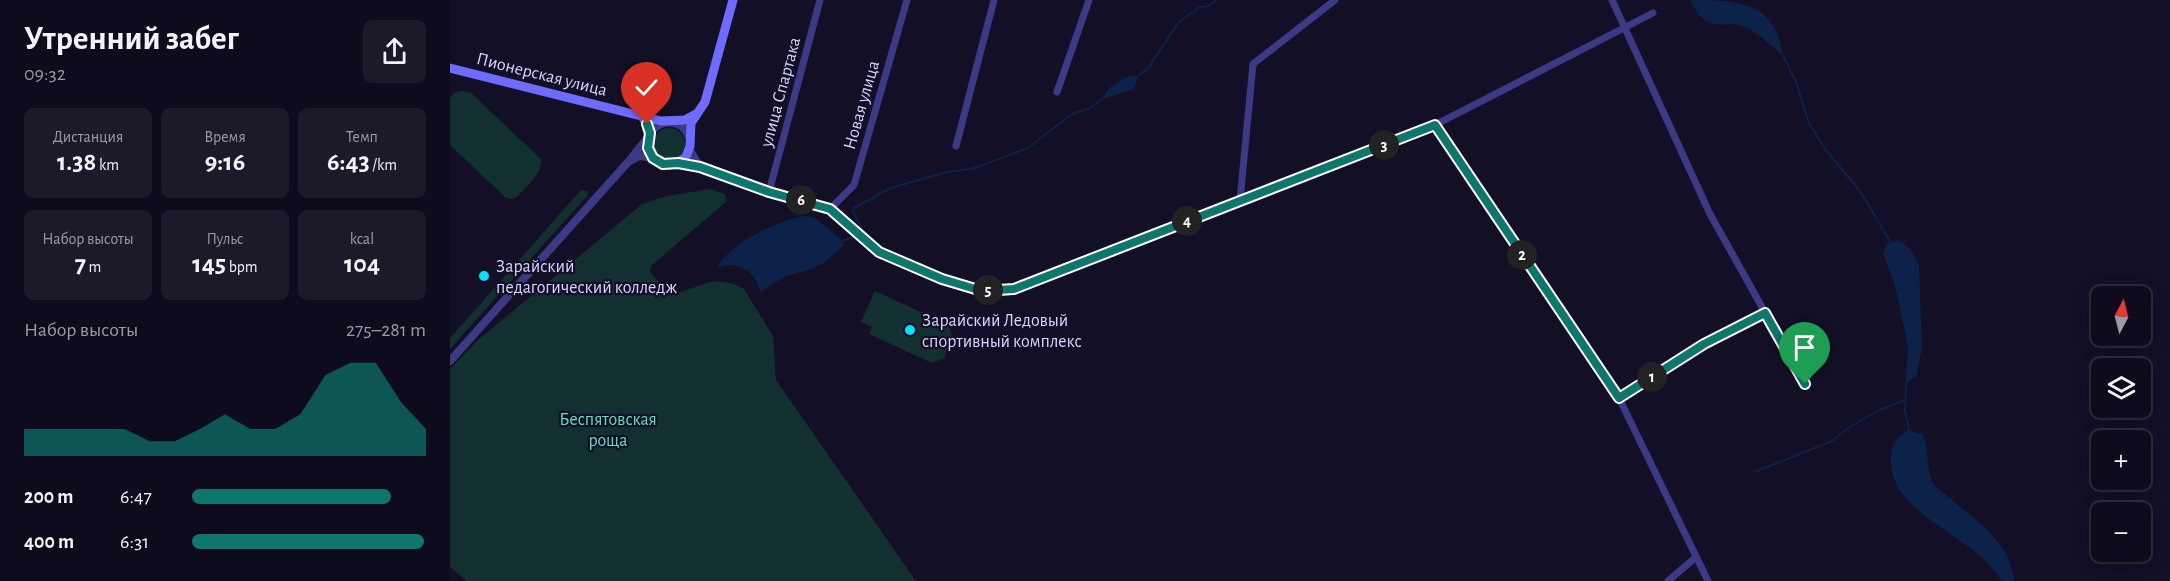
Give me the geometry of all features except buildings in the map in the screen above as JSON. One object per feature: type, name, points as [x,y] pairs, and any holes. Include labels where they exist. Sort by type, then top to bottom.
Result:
[{"type":"main road","points":[[642,116],[649,135],[648,148],[653,158],[663,164],[678,163],[686,157],[690,149],[691,123],[705,102],[733,0]]},
{"type":"main road","name":"Пионерская улица","points":[[450,68],[660,121],[673,122]]},
{"type":"main road","points":[[673,122],[685,120],[696,114]]},
{"type":"street","name":"улица Спартака","points":[[769,192],[820,0]]},
{"type":"street","name":"Новая улица","points":[[830,209],[854,185],[907,0]]},
{"type":"street","points":[[956,146],[994,0]]},
{"type":"street","points":[[1057,92],[1089,0]]},
{"type":"street","points":[[1240,200],[1253,64],[1335,0]]},
{"type":"street","points":[[1612,0],[1623,29],[1710,214],[1805,384]]},
{"type":"street","points":[[678,163],[700,167],[769,192],[830,209],[879,252],[942,279],[982,291],[1014,289],[1435,125],[1653,13]]},
{"type":"street","points":[[450,361],[661,123],[673,122],[684,128],[689,137]]},
{"type":"street","points":[[1435,125],[1619,398],[1707,581]]},
{"type":"street","points":[[690,149],[700,167]]},
{"type":"street","points":[[629,161],[640,156],[653,158]]},
{"type":"street","points":[[1619,398],[1704,344],[1765,313]]},
{"type":"street","points":[[1668,581],[1695,558]]},
{"type":"green space","points":[[455,92],[471,93],[541,159],[537,175],[517,197],[512,199],[505,197],[450,145],[450,98]]},
{"type":"green space","points":[[669,128],[681,132],[685,144],[681,156],[669,160],[657,156],[653,144],[657,132]]},
{"type":"green space","name":"Беспятовская роща","points":[[710,189],[725,194],[726,202],[652,265],[650,272],[669,292],[678,293],[713,281],[731,283],[744,289],[773,336],[776,380],[916,581],[467,581],[450,567],[450,369],[477,341],[642,204],[667,196]]},
{"type":"green space","points":[[581,190],[588,191],[587,196],[450,349],[450,338]]},
{"type":"green space","name":"Зарайский Ледовый спортивный комплекс","points":[[875,291],[949,325],[952,335],[944,358],[932,363],[869,334],[872,327],[861,322]]},
{"type":"water","points":[[1690,0],[1738,3],[1762,13],[1772,23],[1779,37],[1783,55],[1762,38],[1740,25],[1717,25],[1704,20]]},
{"type":"water","points":[[1129,76],[1138,76],[1135,87],[1102,99],[1109,88]]},
{"type":"water","points":[[803,216],[814,217],[843,241],[843,246],[822,264],[786,276],[760,292],[754,277],[744,268],[731,265],[716,268],[733,249],[755,234],[779,223]]},
{"type":"water","points":[[1897,240],[1905,244],[1919,265],[1922,348],[1916,377],[1906,383],[1908,346],[1895,286],[1883,253],[1887,244]]},
{"type":"water","points":[[1909,430],[1922,434],[1929,472],[1934,484],[1982,525],[1999,543],[2006,554],[2015,581],[2002,581],[1982,558],[1908,501],[1893,475],[1891,459],[1893,445]]},
{"type":"waterway","points":[[1138,76],[1149,67],[1179,22],[1200,7],[1209,6],[1216,0]]},
{"type":"waterway","points":[[1783,55],[1796,82],[1809,123],[1824,148],[1860,191],[1891,243]]},
{"type":"waterway","points":[[843,241],[862,233],[862,228],[853,212],[854,208],[891,188],[943,173],[975,168],[1028,148],[1072,114],[1090,108],[1102,99]]},
{"type":"waterway","points":[[1906,383],[1905,411],[1909,430]]},
{"type":"waterway","points":[[1755,472],[1832,441],[1877,411],[1905,400]]},
{"type":"place","name":"Зарайский педагогический колледж","points":[[484,276]]},
{"type":"place","name":"Зарайский Ледовый спортивный комплекс","points":[[910,330]]},
{"type":"route","points":[[647,124],[650,130],[648,148],[657,162],[700,167],[769,192],[820,204],[830,209],[879,252],[942,279],[982,291],[1014,289],[1435,125],[1619,398],[1704,344],[1765,313],[1805,384]]}]
